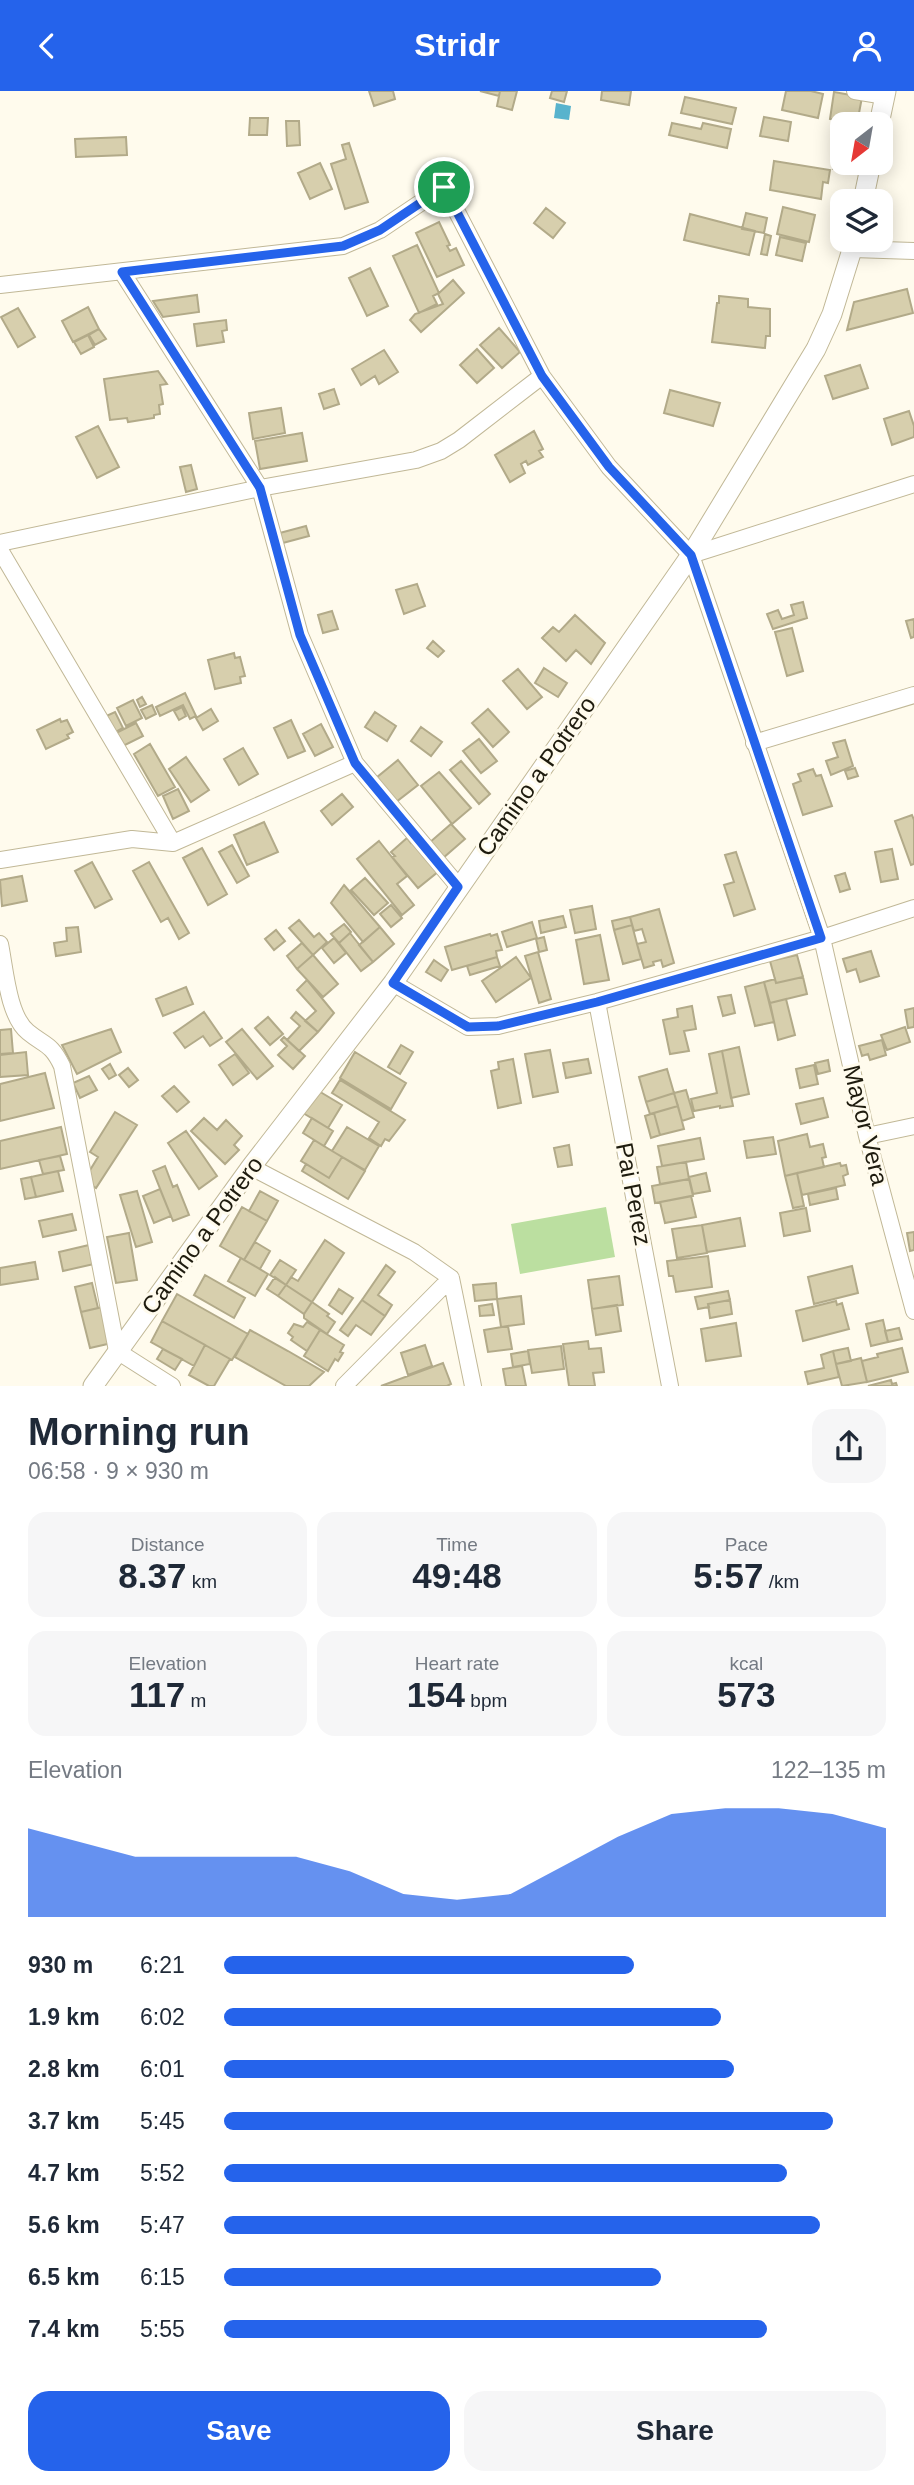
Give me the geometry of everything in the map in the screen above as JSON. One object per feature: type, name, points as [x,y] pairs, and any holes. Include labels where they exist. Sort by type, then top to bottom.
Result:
[{"type":"street","points":[[855,91],[886,94],[882,112]]},
{"type":"street","points":[[0,285],[343,246],[380,230],[444,187],[542,376],[609,467],[691,555],[914,484]]},
{"type":"street","points":[[893,249],[914,251]]},
{"type":"street","name":"Camino a Potrero","points":[[93,1386],[251,1167],[393,983],[691,555],[816,349],[832,314],[851,252]]},
{"type":"street","points":[[122,272],[260,488],[300,635],[355,763],[458,887]]},
{"type":"street","points":[[0,543],[260,488],[416,460],[441,451],[459,440],[542,376]]},
{"type":"street","points":[[0,549],[173,843]]},
{"type":"street","name":"Mayor Vera","points":[[691,555],[821,938],[867,1136],[914,1311]]},
{"type":"street","points":[[754,743],[914,695]]},
{"type":"street","points":[[0,860],[132,839],[173,843],[355,763]]},
{"type":"street","points":[[393,983],[468,1027],[498,1026],[597,1002],[821,938],[914,908]]},
{"type":"street","points":[[0,944],[11,1002],[21,1023],[27,1032],[55,1051],[62,1066],[117,1351],[172,1386]]},
{"type":"street","name":"Pai Perez","points":[[597,1002],[670,1386]]},
{"type":"street","points":[[867,1136],[914,1126]]},
{"type":"street","points":[[251,1167],[414,1252],[451,1278],[473,1386]]},
{"type":"street","points":[[344,1386],[451,1278]]},
{"type":"green space","points":[[606,1207],[615,1257],[520,1274],[511,1224]]},
{"type":"water","points":[[556,103],[571,106],[569,120],[554,118]]},
{"type":"building","points":[[369,91],[393,91],[395,99],[374,106]]},
{"type":"building","points":[[480,91],[500,91],[499,96]]},
{"type":"building","points":[[500,91],[517,91],[512,110],[497,106]]},
{"type":"building","points":[[552,91],[567,91],[564,102],[550,98]]},
{"type":"building","points":[[602,91],[631,91],[629,105],[601,100]]},
{"type":"building","points":[[786,91],[823,94],[818,118],[782,110]]},
{"type":"building","points":[[834,92],[862,97],[859,112],[831,112]]},
{"type":"building","points":[[685,97],[736,108],[732,124],[681,113]]},
{"type":"building","points":[[764,117],[791,122],[788,141],[760,136]]},
{"type":"building","points":[[250,118],[268,118],[267,135],[249,135]]},
{"type":"building","points":[[286,121],[299,121],[300,145],[287,146]]},
{"type":"building","points":[[672,123],[701,129],[703,123],[731,129],[727,148],[669,135]]},
{"type":"building","points":[[126,137],[127,155],[76,157],[75,139]]},
{"type":"building","points":[[349,143],[368,202],[345,209],[331,164],[346,159],[342,145]]},
{"type":"building","points":[[774,161],[830,170],[828,183],[823,182],[821,199],[770,190]]},
{"type":"building","points":[[320,163],[332,189],[310,199],[298,173]]},
{"type":"building","points":[[783,207],[815,215],[809,242],[777,234]]},
{"type":"building","points":[[546,208],[565,223],[553,238],[534,223]]},
{"type":"building","points":[[746,213],[767,218],[764,233],[742,229]]},
{"type":"building","points":[[690,214],[755,231],[749,255],[684,240]]},
{"type":"building","points":[[439,222],[450,245],[447,246],[450,251],[456,248],[464,265],[437,277],[416,233]]},
{"type":"building","points":[[765,234],[771,236],[767,255],[761,254]]},
{"type":"building","points":[[780,237],[806,243],[802,261],[776,255]]},
{"type":"building","points":[[417,245],[439,293],[433,296],[437,304],[419,313],[393,256]]},
{"type":"building","points":[[370,268],[388,306],[367,316],[349,278]]},
{"type":"building","points":[[453,280],[464,293],[421,332],[410,320],[415,314],[443,304],[438,294]]},
{"type":"building","points":[[907,289],[913,313],[847,330],[854,302]]},
{"type":"building","points":[[197,295],[199,312],[163,317],[153,301]]},
{"type":"building","points":[[719,296],[748,299],[748,307],[770,309],[770,336],[766,336],[765,348],[712,342]]},
{"type":"building","points":[[88,307],[99,329],[73,342],[62,321]]},
{"type":"building","points":[[18,308],[35,337],[18,347],[1,317]]},
{"type":"building","points":[[226,320],[227,330],[222,331],[224,342],[197,346],[194,324]]},
{"type":"building","points":[[499,328],[520,352],[502,368],[480,345]]},
{"type":"building","points":[[99,329],[106,339],[95,345],[89,335]]},
{"type":"building","points":[[88,335],[94,347],[81,354],[74,342]]},
{"type":"building","points":[[477,349],[494,368],[477,383],[460,365]]},
{"type":"building","points":[[384,350],[398,372],[379,384],[375,376],[361,385],[352,369]]},
{"type":"building","points":[[860,365],[868,388],[833,399],[825,376]]},
{"type":"building","points":[[158,371],[167,384],[160,385],[163,404],[159,405],[160,414],[154,415],[154,418],[128,422],[127,418],[110,420],[104,379]]},
{"type":"building","points":[[334,389],[339,404],[324,409],[319,394]]},
{"type":"building","points":[[670,390],[720,403],[713,426],[664,413]]},
{"type":"building","points":[[281,408],[285,433],[253,439],[249,413]]},
{"type":"building","points":[[909,411],[914,437],[892,445],[884,419]]},
{"type":"building","points":[[98,426],[119,467],[97,478],[76,437]]},
{"type":"building","points":[[534,431],[543,449],[539,451],[543,457],[528,465],[526,461],[521,464],[525,473],[510,482],[495,455]]},
{"type":"building","points":[[302,433],[307,461],[260,469],[255,441]]},
{"type":"building","points":[[191,465],[197,489],[186,492],[180,467]]},
{"type":"building","points":[[306,526],[309,536],[279,544],[276,534]]},
{"type":"building","points":[[417,584],[425,606],[404,614],[396,590]]},
{"type":"building","points":[[803,602],[807,618],[773,629],[767,614],[778,610],[782,619],[794,615],[791,605]]},
{"type":"building","points":[[332,611],[338,629],[323,633],[318,615]]},
{"type":"building","points":[[575,615],[605,643],[591,664],[576,650],[566,661],[542,638],[553,627],[559,632]]},
{"type":"building","points":[[914,619],[914,637],[911,638],[906,621]]},
{"type":"building","points":[[792,628],[803,671],[787,676],[775,632]]},
{"type":"building","points":[[433,641],[444,651],[438,657],[427,648]]},
{"type":"building","points":[[234,653],[235,658],[240,657],[245,676],[240,677],[241,683],[215,689],[208,660]]},
{"type":"building","points":[[544,668],[567,683],[558,697],[535,683]]},
{"type":"building","points":[[518,669],[542,697],[527,709],[503,681]]},
{"type":"building","points":[[185,693],[196,716],[190,719],[183,705],[160,716],[156,707]]},
{"type":"building","points":[[142,697],[146,704],[140,707],[137,700]]},
{"type":"building","points":[[133,700],[142,718],[126,726],[117,708]]},
{"type":"building","points":[[152,705],[156,714],[146,719],[141,710]]},
{"type":"building","points":[[182,707],[186,716],[179,720],[174,711]]},
{"type":"building","points":[[211,709],[218,721],[203,730],[196,718]]},
{"type":"building","points":[[488,709],[509,732],[493,747],[472,723]]},
{"type":"building","points":[[115,712],[123,728],[112,734],[104,717]]},
{"type":"building","points":[[375,712],[396,726],[387,741],[365,727]]},
{"type":"building","points":[[60,719],[61,722],[67,720],[73,732],[67,735],[69,738],[46,749],[37,730]]},
{"type":"building","points":[[291,720],[305,751],[288,758],[274,728]]},
{"type":"building","points":[[136,723],[143,736],[119,748],[112,735]]},
{"type":"building","points":[[321,724],[333,747],[315,756],[303,734]]},
{"type":"building","points":[[421,727],[442,742],[431,756],[411,741]]},
{"type":"building","points":[[479,739],[497,761],[481,773],[463,751]]},
{"type":"building","points":[[845,740],[853,766],[831,775],[826,761],[838,757],[833,743]]},
{"type":"building","points":[[150,744],[175,787],[158,796],[134,754]]},
{"type":"building","points":[[243,748],[258,774],[239,785],[224,759]]},
{"type":"building","points":[[186,757],[209,790],[191,802],[169,769]]},
{"type":"building","points":[[398,760],[418,785],[396,802],[376,778]]},
{"type":"building","points":[[461,761],[490,794],[479,804],[450,770]]},
{"type":"building","points":[[855,768],[858,776],[848,779],[845,771]]},
{"type":"building","points":[[813,769],[816,776],[821,775],[832,806],[803,815],[793,784],[801,781],[798,774]]},
{"type":"building","points":[[439,772],[471,808],[452,824],[421,786]]},
{"type":"building","points":[[178,789],[189,811],[173,819],[163,796]]},
{"type":"building","points":[[342,794],[353,807],[332,825],[321,811]]},
{"type":"building","points":[[912,815],[914,864],[911,865],[895,821]]},
{"type":"building","points":[[264,822],[278,852],[247,865],[234,835]]},
{"type":"building","points":[[451,824],[465,839],[443,858],[429,843]]},
{"type":"building","points":[[407,838],[411,843],[413,841],[439,871],[418,888],[392,857],[395,856],[391,852]]},
{"type":"building","points":[[379,841],[407,876],[397,884],[414,905],[402,915],[357,859]]},
{"type":"building","points":[[232,845],[249,876],[237,883],[219,852]]},
{"type":"building","points":[[202,848],[227,894],[208,905],[183,858]]},
{"type":"building","points":[[892,849],[898,879],[881,882],[875,852]]},
{"type":"building","points":[[736,852],[755,909],[734,916],[724,885],[734,882],[725,855]]},
{"type":"building","points":[[92,862],[112,899],[95,908],[75,871]]},
{"type":"building","points":[[149,862],[189,933],[179,939],[168,918],[161,922],[133,871]]},
{"type":"building","points":[[845,873],[850,889],[840,892],[835,876]]},
{"type":"building","points":[[22,876],[27,901],[2,906],[0,880]]},
{"type":"building","points":[[365,878],[388,903],[374,915],[351,890]]},
{"type":"building","points":[[344,885],[380,927],[363,942],[331,903]]},
{"type":"building","points":[[391,905],[402,918],[391,927],[380,914]]},
{"type":"building","points":[[592,906],[596,929],[575,933],[570,910]]},
{"type":"building","points":[[659,909],[674,963],[663,967],[661,960],[644,968],[637,944],[646,942],[642,929],[634,931],[630,917]]},
{"type":"building","points":[[563,916],[566,927],[541,933],[539,921]]},
{"type":"building","points":[[630,917],[632,925],[614,930],[612,921]]},
{"type":"building","points":[[299,920],[314,937],[319,933],[327,942],[313,955],[289,928]]},
{"type":"building","points":[[532,922],[537,938],[507,947],[502,932]]},
{"type":"building","points":[[344,924],[351,932],[339,943],[331,934]]},
{"type":"building","points":[[632,925],[641,959],[623,964],[614,930]]},
{"type":"building","points":[[78,927],[81,952],[56,956],[54,943],[67,941],[66,928]]},
{"type":"building","points":[[380,927],[394,944],[373,962],[359,945]]},
{"type":"building","points":[[276,930],[285,941],[274,950],[265,939]]},
{"type":"building","points":[[350,933],[373,962],[361,971],[339,943]]},
{"type":"building","points":[[497,934],[502,950],[496,951],[497,957],[452,970],[445,947]]},
{"type":"building","points":[[600,935],[609,980],[584,984],[576,940]]},
{"type":"building","points":[[544,937],[547,950],[539,952],[536,939]]},
{"type":"building","points":[[334,938],[346,953],[334,963],[322,948]]},
{"type":"building","points":[[302,943],[313,955],[297,969],[287,956]]},
{"type":"building","points":[[871,951],[879,976],[860,982],[856,969],[847,972],[843,959]]},
{"type":"building","points":[[538,952],[551,999],[539,1003],[525,956]]},
{"type":"building","points":[[313,955],[338,984],[323,997],[297,969]]},
{"type":"building","points":[[797,955],[803,977],[776,983],[770,961]]},
{"type":"building","points":[[497,957],[500,966],[470,975],[467,966]]},
{"type":"building","points":[[516,957],[531,978],[496,1002],[482,981]]},
{"type":"building","points":[[434,960],[448,970],[441,981],[426,972]]},
{"type":"building","points":[[803,977],[807,994],[770,1003],[764,982],[775,979],[776,983]]},
{"type":"building","points":[[307,980],[334,1013],[318,1032],[305,1021],[316,1011],[297,990]]},
{"type":"building","points":[[764,982],[774,1022],[755,1026],[745,987]]},
{"type":"building","points":[[186,987],[193,1004],[163,1016],[156,999]]},
{"type":"building","points":[[731,995],[735,1013],[723,1016],[718,997]]},
{"type":"building","points":[[786,999],[795,1035],[778,1040],[770,1003]]},
{"type":"building","points":[[692,1006],[696,1029],[684,1031],[689,1051],[670,1054],[663,1020],[678,1017],[677,1009]]},
{"type":"building","points":[[914,1008],[914,1027],[908,1028],[905,1010]]},
{"type":"building","points":[[204,1012],[222,1038],[210,1046],[203,1036],[185,1048],[174,1033]]},
{"type":"building","points":[[296,1012],[318,1032],[299,1051],[287,1040],[300,1026],[291,1018]]},
{"type":"building","points":[[268,1017],[283,1034],[270,1045],[255,1028]]},
{"type":"building","points":[[905,1027],[910,1042],[887,1050],[881,1035]]},
{"type":"building","points":[[11,1029],[13,1053],[0,1054],[0,1030]]},
{"type":"building","points":[[111,1029],[121,1052],[77,1074],[62,1045]]},
{"type":"building","points":[[242,1029],[273,1066],[257,1079],[226,1042]]},
{"type":"building","points":[[284,1037],[305,1056],[293,1069],[278,1055],[287,1046],[281,1040]]},
{"type":"building","points":[[882,1040],[886,1055],[870,1060],[868,1054],[862,1056],[859,1046]]},
{"type":"building","points":[[401,1045],[413,1052],[400,1074],[388,1067]]},
{"type":"building","points":[[739,1047],[749,1094],[731,1098],[722,1051]]},
{"type":"building","points":[[550,1050],[558,1092],[533,1097],[525,1054]]},
{"type":"building","points":[[722,1051],[733,1106],[694,1111],[691,1099],[717,1093],[709,1054]]},
{"type":"building","points":[[26,1052],[28,1075],[0,1077],[0,1055]]},
{"type":"building","points":[[355,1052],[406,1083],[391,1109],[340,1078]]},
{"type":"building","points":[[235,1054],[249,1073],[233,1085],[219,1065]]},
{"type":"building","points":[[513,1059],[521,1103],[498,1108],[491,1071],[499,1069],[498,1062]]},
{"type":"building","points":[[588,1059],[591,1073],[566,1078],[563,1063]]},
{"type":"building","points":[[828,1060],[830,1071],[818,1074],[815,1063]]},
{"type":"building","points":[[110,1064],[116,1075],[109,1079],[102,1069]]},
{"type":"building","points":[[814,1065],[818,1084],[800,1088],[796,1069]]},
{"type":"building","points":[[128,1068],[138,1080],[129,1087],[119,1075]]},
{"type":"building","points":[[667,1069],[674,1093],[646,1102],[639,1077]]},
{"type":"building","points":[[45,1073],[54,1108],[0,1121],[0,1084]]},
{"type":"building","points":[[89,1076],[97,1090],[80,1098],[73,1083]]},
{"type":"building","points":[[340,1080],[405,1120],[389,1141],[385,1139],[381,1146],[369,1138],[379,1122],[332,1093]]},
{"type":"building","points":[[174,1086],[189,1102],[177,1112],[162,1096]]},
{"type":"building","points":[[317,1090],[342,1105],[328,1128],[303,1113]]},
{"type":"building","points":[[686,1090],[694,1117],[682,1121],[674,1093]]},
{"type":"building","points":[[674,1093],[678,1106],[650,1114],[646,1102]]},
{"type":"building","points":[[823,1098],[828,1117],[801,1124],[796,1104]]},
{"type":"building","points":[[678,1106],[684,1129],[660,1135],[654,1113]]},
{"type":"building","points":[[115,1112],[137,1125],[96,1188],[84,1180],[98,1157],[90,1152]]},
{"type":"building","points":[[654,1113],[660,1135],[651,1138],[645,1116]]},
{"type":"building","points":[[204,1118],[217,1130],[226,1120],[242,1136],[234,1145],[239,1150],[225,1164],[191,1131]]},
{"type":"building","points":[[312,1118],[333,1131],[324,1146],[303,1133]]},
{"type":"building","points":[[61,1127],[67,1154],[0,1169],[0,1141]]},
{"type":"building","points":[[347,1127],[379,1146],[365,1170],[332,1151]]},
{"type":"building","points":[[186,1131],[217,1176],[199,1189],[168,1143]]},
{"type":"building","points":[[807,1134],[810,1147],[823,1144],[826,1157],[822,1158],[824,1167],[785,1176],[778,1141]]},
{"type":"building","points":[[773,1137],[776,1154],[747,1158],[744,1141]]},
{"type":"building","points":[[700,1138],[704,1159],[662,1166],[658,1146]]},
{"type":"building","points":[[314,1140],[342,1157],[329,1178],[301,1161]]},
{"type":"building","points":[[569,1145],[572,1165],[558,1167],[554,1148]]},
{"type":"building","points":[[60,1156],[64,1170],[43,1174],[39,1160]]},
{"type":"building","points":[[342,1157],[365,1171],[348,1199],[302,1171],[306,1164],[329,1178]]},
{"type":"building","points":[[686,1162],[689,1179],[660,1184],[657,1167]]},
{"type":"building","points":[[840,1163],[841,1166],[846,1165],[848,1174],[843,1176],[845,1185],[802,1195],[797,1173]]},
{"type":"building","points":[[165,1166],[173,1187],[177,1185],[189,1215],[173,1221],[153,1171]]},
{"type":"building","points":[[58,1171],[63,1191],[36,1197],[31,1177]]},
{"type":"building","points":[[706,1173],[710,1191],[693,1194],[689,1177]]},
{"type":"building","points":[[797,1173],[804,1206],[793,1208],[785,1176]]},
{"type":"building","points":[[31,1177],[36,1197],[25,1199],[21,1179]]},
{"type":"building","points":[[689,1179],[693,1196],[655,1203],[652,1186]]},
{"type":"building","points":[[836,1188],[838,1199],[810,1205],[808,1194]]},
{"type":"building","points":[[160,1189],[171,1216],[154,1223],[143,1196]]},
{"type":"building","points":[[137,1191],[152,1242],[136,1247],[120,1195]]},
{"type":"building","points":[[260,1191],[278,1201],[267,1221],[249,1211]]},
{"type":"building","points":[[691,1196],[696,1217],[665,1223],[660,1202]]},
{"type":"building","points":[[242,1207],[267,1221],[244,1260],[220,1246]]},
{"type":"building","points":[[806,1208],[810,1231],[784,1236],[780,1213]]},
{"type":"building","points":[[72,1214],[76,1230],[43,1237],[39,1221]]},
{"type":"building","points":[[740,1218],[745,1246],[707,1252],[702,1225]]},
{"type":"building","points":[[702,1225],[707,1253],[677,1258],[672,1229]]},
{"type":"building","points":[[914,1232],[914,1250],[910,1251],[907,1233]]},
{"type":"building","points":[[129,1233],[137,1280],[116,1283],[107,1237]]},
{"type":"building","points":[[325,1240],[344,1253],[312,1302],[286,1285],[291,1277],[298,1281]]},
{"type":"building","points":[[255,1242],[270,1251],[260,1269],[244,1260]]},
{"type":"building","points":[[89,1245],[94,1264],[63,1271],[59,1252]]},
{"type":"building","points":[[708,1256],[712,1287],[676,1292],[673,1276],[669,1276],[667,1261]]},
{"type":"building","points":[[241,1258],[268,1274],[255,1296],[228,1281]]},
{"type":"building","points":[[280,1260],[296,1270],[286,1285],[270,1275]]},
{"type":"building","points":[[35,1262],[38,1279],[0,1285],[0,1268]]},
{"type":"building","points":[[386,1265],[395,1272],[378,1295],[392,1305],[385,1316],[362,1300]]},
{"type":"building","points":[[852,1266],[858,1293],[814,1304],[808,1277]]},
{"type":"building","points":[[205,1275],[245,1298],[234,1318],[194,1295]]},
{"type":"building","points":[[619,1276],[623,1305],[592,1309],[588,1280]]},
{"type":"building","points":[[275,1277],[286,1285],[278,1296],[267,1289]]},
{"type":"building","points":[[92,1283],[98,1308],[81,1312],[75,1287]]},
{"type":"building","points":[[496,1283],[497,1299],[475,1301],[473,1285]]},
{"type":"building","points":[[286,1285],[312,1302],[304,1314],[278,1296]]},
{"type":"building","points":[[339,1289],[353,1298],[342,1314],[329,1305]]},
{"type":"building","points":[[728,1291],[730,1300],[708,1304],[709,1307],[698,1309],[695,1297]]},
{"type":"building","points":[[177,1294],[248,1334],[232,1360],[162,1321]]},
{"type":"building","points":[[521,1296],[524,1324],[501,1327],[497,1299]]},
{"type":"building","points":[[362,1300],[385,1316],[371,1335],[356,1325],[348,1336],[340,1330]]},
{"type":"building","points":[[730,1300],[732,1314],[710,1318],[708,1304]]},
{"type":"building","points":[[836,1301],[837,1305],[842,1303],[849,1329],[803,1341],[796,1311]]},
{"type":"building","points":[[312,1302],[335,1322],[327,1334],[304,1318]]},
{"type":"building","points":[[492,1304],[494,1315],[480,1316],[479,1306]]},
{"type":"building","points":[[617,1305],[621,1331],[596,1335],[592,1309]]},
{"type":"building","points":[[103,1307],[112,1343],[90,1348],[81,1312]]},
{"type":"building","points":[[883,1320],[888,1342],[871,1346],[866,1324]]},
{"type":"building","points":[[162,1321],[205,1345],[194,1366],[151,1342]]},
{"type":"building","points":[[307,1322],[320,1330],[307,1351],[291,1340],[293,1337],[288,1333],[294,1324],[303,1327]]},
{"type":"building","points":[[736,1323],[741,1356],[706,1361],[701,1329]]},
{"type":"building","points":[[508,1326],[512,1349],[488,1352],[484,1330]]},
{"type":"building","points":[[899,1328],[902,1339],[888,1342],[885,1331]]},
{"type":"building","points":[[250,1330],[324,1372],[309,1386],[286,1386],[235,1357]]},
{"type":"building","points":[[320,1330],[344,1345],[340,1352],[343,1353],[338,1361],[335,1359],[328,1371],[304,1356]]},
{"type":"building","points":[[588,1341],[589,1349],[601,1348],[604,1372],[593,1373],[595,1386],[569,1386],[563,1344]]},
{"type":"building","points":[[205,1345],[230,1359],[214,1386],[189,1375]]},
{"type":"building","points":[[425,1345],[432,1366],[408,1375],[401,1353]]},
{"type":"building","points":[[561,1346],[564,1369],[532,1373],[528,1350]]},
{"type":"building","points":[[848,1348],[851,1361],[836,1364],[833,1351]]},
{"type":"building","points":[[902,1348],[908,1372],[867,1382],[862,1361]]},
{"type":"building","points":[[163,1349],[182,1359],[175,1370],[157,1359]]},
{"type":"building","points":[[528,1351],[530,1364],[513,1367],[511,1354]]},
{"type":"building","points":[[833,1351],[839,1377],[808,1384],[805,1372],[824,1368],[821,1355]]},
{"type":"building","points":[[861,1358],[867,1382],[842,1386],[836,1364]]},
{"type":"building","points":[[443,1363],[451,1384],[447,1386],[381,1386]]},
{"type":"building","points":[[522,1366],[526,1386],[506,1386],[503,1369]]},
{"type":"building","points":[[891,1380],[892,1384],[896,1383],[897,1386],[868,1386]]},
{"type":"route","points":[[444,187],[542,376],[609,467],[691,555],[821,938],[597,1002],[498,1026],[468,1027],[393,983],[458,887],[355,763],[300,635],[260,488],[122,272],[343,246],[380,230],[444,187]]}]
